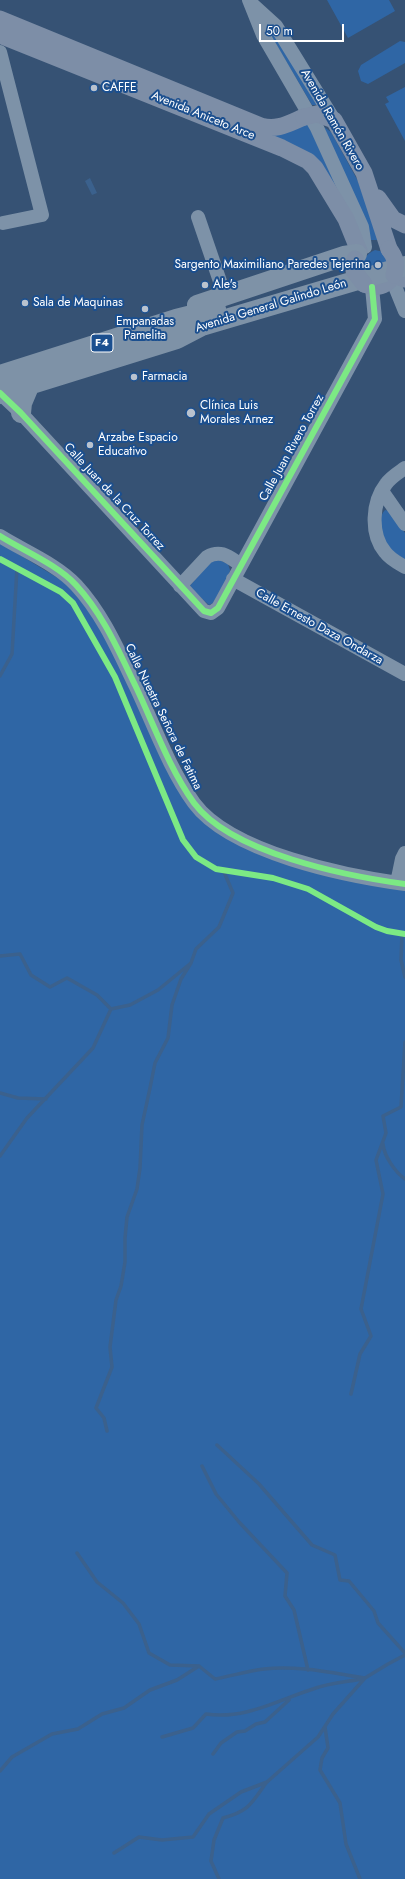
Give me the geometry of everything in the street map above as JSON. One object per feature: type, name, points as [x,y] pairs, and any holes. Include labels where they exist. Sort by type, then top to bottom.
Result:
[{"type":"highway","points":[[176,319],[195,306],[344,256],[359,253]]},
{"type":"highway","name":"Avenida General Galindo León","points":[[136,342],[176,319],[400,263]]},
{"type":"highway","name":"Avenida General Galindo León","points":[[0,393],[29,375],[136,342],[177,338],[202,326],[400,263]]},
{"type":"highway","points":[[177,338],[205,336],[344,292],[369,286]]},
{"type":"highway","points":[[0,364],[29,375],[21,413]]},
{"type":"highway","name":"Avenida General Galindo León","points":[[0,375],[29,375]]},
{"type":"main road","name":"Avenida Aniceto Arce","points":[[0,19],[261,126],[272,128],[280,127],[311,116],[334,120]]},
{"type":"main road","name":"Avenida Aniceto Arce","points":[[0,42],[282,148],[308,161],[322,178],[346,220],[359,253],[354,271],[369,286]]},
{"type":"main road","name":"Avenida Ramón Rivero","points":[[334,120],[364,173],[400,263]]},
{"type":"main road","points":[[364,173],[383,207],[393,219],[405,225]]},
{"type":"main road","points":[[359,253],[379,245],[400,263],[381,286],[369,286]]},
{"type":"street","name":"Avenida Ramón Rivero","points":[[250,2],[276,26],[334,120]]},
{"type":"street","name":"Avenida Ramón Rivero","points":[[250,2],[263,35],[317,128],[362,227],[359,253]]},
{"type":"street","points":[[0,42],[42,215],[3,223]]},
{"type":"street","points":[[198,217],[225,296]]},
{"type":"street","points":[[400,263],[405,311]]},
{"type":"street","name":"Calle Juan Rivero Torrez","points":[[211,613],[218,608],[375,319],[369,286]]},
{"type":"street","name":"Calle Juan de la Cruz Torrez","points":[[0,393],[21,413],[180,586],[204,611],[211,613]]},
{"type":"street","points":[[405,468],[391,478],[382,491],[376,507],[375,520],[376,533],[385,552],[405,567]]},
{"type":"street","points":[[382,491],[405,524]]},
{"type":"street","name":"Calle Nuestra Señora de Fatima","points":[[0,536],[59,571],[76,584],[90,602],[110,633],[173,767],[194,803],[207,817],[228,832],[281,855],[329,870],[401,884]]},
{"type":"street","points":[[180,586],[207,557],[212,554],[223,554],[241,564]]},
{"type":"street","name":"Calle Ernesto Daza Ondarza","points":[[233,579],[405,674]]},
{"type":"street","points":[[401,884],[405,853]]},
{"type":"shaded area","points":[[327,0],[389,0],[395,11],[348,38]]},
{"type":"shaded area","points":[[267,29],[273,30],[320,105],[312,105]]},
{"type":"shaded area","points":[[400,41],[405,42],[405,63],[368,84],[361,81],[358,71],[361,65]]},
{"type":"shaded area","points":[[405,87],[405,141],[385,104],[389,102],[386,97]]},
{"type":"shaded area","points":[[307,122],[351,215],[331,182],[260,132]]},
{"type":"shaded area","points":[[324,127],[331,132],[358,181],[379,240],[369,240]]},
{"type":"shaded area","points":[[90,178],[97,193],[92,195],[85,181]]},
{"type":"shaded area","points":[[375,250],[384,252],[391,263],[365,272],[363,265],[366,256]]},
{"type":"shaded area","points":[[385,510],[390,511],[405,533],[405,561],[392,552],[386,543],[381,525],[382,514]]},
{"type":"shaded area","points":[[0,543],[66,583],[91,613],[218,833],[405,890],[405,1879],[0,1879]]},
{"type":"shaded area","points":[[217,559],[228,564],[230,570],[229,576],[213,603],[209,605],[189,587],[209,563]]},
{"type":"waterway","points":[[0,676],[12,654],[17,568]]},
{"type":"waterway","points":[[0,1156],[27,1118],[93,1048],[111,1009],[130,1005],[158,990],[191,963],[196,949],[219,927],[233,893],[224,872]]},
{"type":"waterway","points":[[402,934],[401,960],[405,977]]},
{"type":"waterway","points":[[0,956],[20,954],[31,975],[50,987],[67,978],[97,995],[111,1009]]},
{"type":"waterway","points":[[107,1431],[104,1418],[96,1408],[112,1367],[110,1347],[116,1300],[121,1286],[125,1262],[127,1217],[137,1189],[140,1168],[142,1125],[155,1063],[168,1038],[172,1005],[181,979],[191,963]]},
{"type":"waterway","points":[[351,1394],[360,1354],[371,1336],[361,1309],[383,1194],[376,1160],[386,1133],[383,1116],[401,1107],[405,1042]]},
{"type":"waterway","points":[[0,1093],[18,1098],[46,1099]]},
{"type":"waterway","points":[[383,1144],[385,1154],[397,1172],[405,1179]]},
{"type":"waterway","points":[[217,1445],[259,1484],[312,1545],[335,1555],[340,1580],[349,1581],[374,1611],[378,1623],[405,1653]]},
{"type":"waterway","points":[[202,1466],[216,1494],[239,1522],[287,1573],[285,1596],[294,1610],[308,1670]]},
{"type":"waterway","points":[[77,1553],[97,1582],[123,1603],[139,1624],[149,1653],[170,1665],[199,1666],[215,1679],[258,1670],[276,1668],[314,1670],[365,1678],[405,1655]]},
{"type":"waterway","points":[[0,1771],[12,1757],[52,1734],[78,1729],[102,1714],[124,1708],[150,1690],[177,1680],[199,1666]]},
{"type":"waterway","points":[[114,1853],[139,1837],[162,1840],[193,1837],[209,1814],[241,1792],[267,1782],[318,1737],[333,1714],[365,1678]]},
{"type":"waterway","points":[[162,1737],[193,1728],[206,1714],[220,1715],[248,1712],[319,1687],[362,1679]]},
{"type":"waterway","points":[[213,1754],[221,1743],[237,1732],[245,1731],[256,1724],[265,1722],[289,1700]]},
{"type":"waterway","points":[[325,1727],[328,1748],[322,1758],[320,1770],[340,1803],[346,1844],[360,1879]]},
{"type":"waterway","points":[[219,1879],[211,1861],[214,1840],[223,1818],[239,1813],[249,1806],[266,1783]]},
{"type":"cycle path","points":[[0,393],[21,413],[204,611],[211,613],[218,608],[375,319],[372,287]]},
{"type":"cycle path","points":[[0,536],[60,571],[86,596],[117,647],[162,746],[185,790],[194,803],[211,821],[234,836],[291,859],[352,875],[405,884]]},
{"type":"cycle path","points":[[0,559],[61,592],[73,603],[115,677],[183,840],[196,857],[216,869],[273,878],[308,889],[376,927],[387,931],[405,934]]},
{"type":"place","name":"CAFFE","points":[[94,88]]},
{"type":"place","name":"Sargento Maximiliano Paredes Tejerina","points":[[378,265]]},
{"type":"place","name":"Ale's","points":[[205,285]]},
{"type":"place","name":"Sala de Maquinas","points":[[25,303]]},
{"type":"place","name":"Empanadas Pamelita","points":[[145,309]]},
{"type":"place","name":"Farmacia","points":[[134,377]]},
{"type":"place","name":"Clínica Luis Morales Arnez","points":[[191,413]]},
{"type":"place","name":"Arzabe Espacio Educativo","points":[[90,445]]}]
